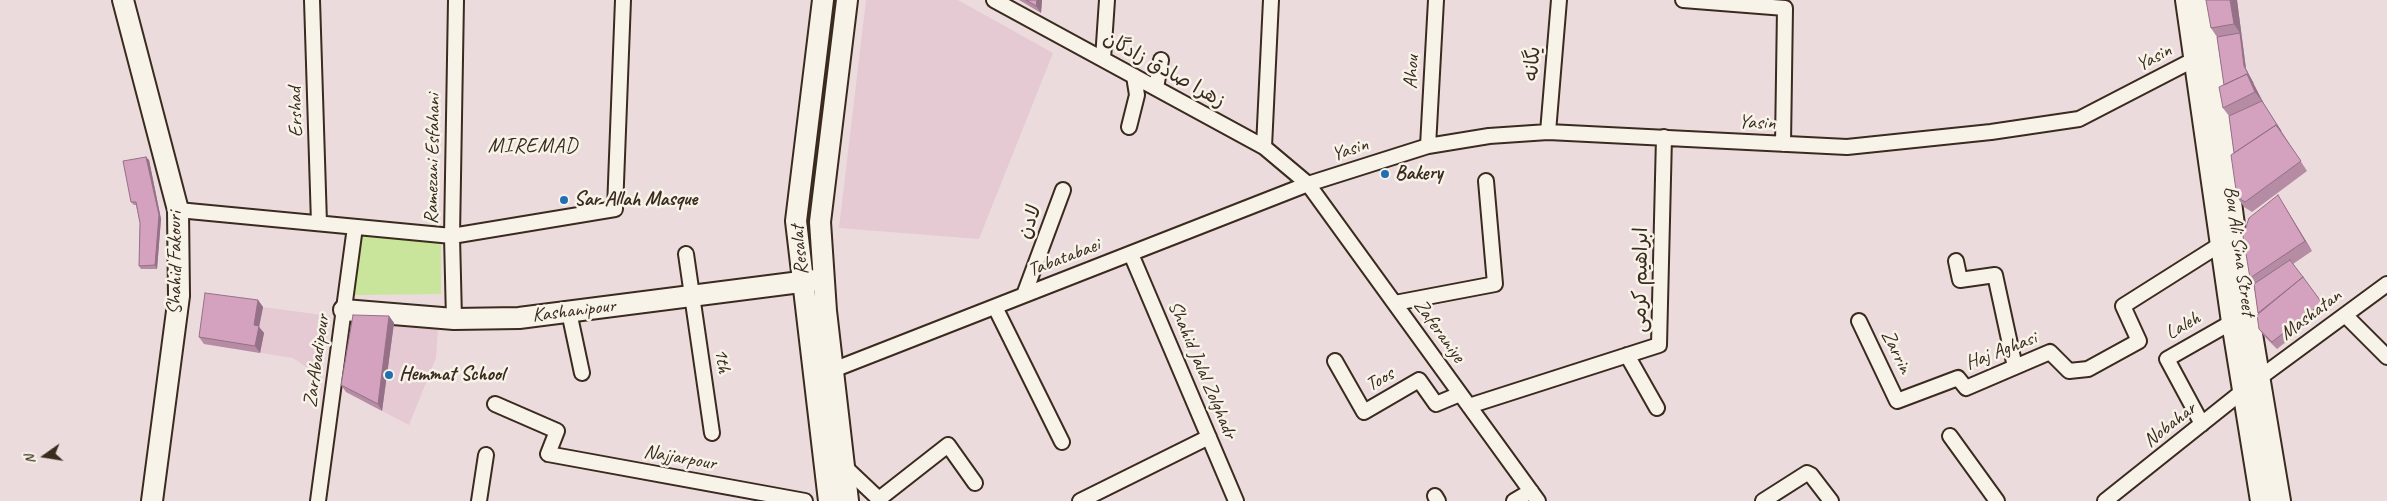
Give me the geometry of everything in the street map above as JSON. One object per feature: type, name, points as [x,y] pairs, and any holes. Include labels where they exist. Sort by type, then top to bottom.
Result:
[{"type":"street","name":"Shahid Fakouri","points":[[123,0],[178,210],[179,296],[152,501]]},
{"type":"street","name":"Ershad","points":[[312,0],[319,223]]},
{"type":"street","name":"Ramezani Esfahani","points":[[454,319],[452,236],[456,0]]},
{"type":"street","points":[[178,210],[452,236],[615,209],[624,0]]},
{"type":"street","name":"Resalat","points":[[823,0],[796,221],[829,501]]},
{"type":"street","name":"Resalat","points":[[847,0],[820,222],[823,278],[848,501]]},
{"type":"street","name":"زهرا صادق زادگان","points":[[994,0],[1264,147],[1308,184]]},
{"type":"street","points":[[1103,60],[1108,0]]},
{"type":"street","points":[[1264,147],[1270,0]]},
{"type":"street","name":"Ahou","points":[[1428,146],[1436,0]]},
{"type":"street","name":"یگانه","points":[[1548,132],[1559,0]]},
{"type":"street","points":[[1683,0],[1755,3],[1785,8],[1783,144]]},
{"type":"street","name":"Bou Ali Sina Street","points":[[2186,0],[2232,322],[2251,385],[2280,501]]},
{"type":"street","name":"Bou Ali Sina Street","points":[[2205,0],[2236,233],[2261,501]]},
{"type":"street","name":"Yasin","points":[[1308,184],[1428,146],[1489,136],[1548,132],[1847,147],[1991,132],[2079,119],[2195,59]]},
{"type":"street","points":[[1156,88],[1161,60]]},
{"type":"street","points":[[1129,127],[1137,94],[1134,76]]},
{"type":"street","name":"ابراهیم کرمی","points":[[1469,406],[1659,345],[1664,137]]},
{"type":"street","points":[[1395,303],[1495,284],[1486,181]]},
{"type":"street","name":"Tabatabaei","points":[[833,370],[1308,184]]},
{"type":"street","name":"Zaferaniye","points":[[1308,184],[1535,496]]},
{"type":"street","name":"لادن","points":[[1024,295],[1063,190]]},
{"type":"street","name":"ZarAbadipour","points":[[318,501],[354,226]]},
{"type":"street","name":"Haj Aghasi","points":[[1898,401],[1958,378],[1966,388],[2050,352],[2069,371],[2088,369],[2138,341],[2123,306],[2221,244]]},
{"type":"street","name":"1th","points":[[686,254],[712,433]]},
{"type":"street","name":"Shahid Jalal Zolghadr","points":[[1131,254],[1236,501]]},
{"type":"street","points":[[1956,261],[1960,280],[1995,275],[2015,367]]},
{"type":"street","name":"Kashanipour","points":[[344,310],[454,319],[519,318],[823,278]]},
{"type":"street","name":"Mashatan","points":[[2251,385],[2387,284]]},
{"type":"street","points":[[995,307],[1062,442]]},
{"type":"street","points":[[569,312],[582,373]]},
{"type":"street","points":[[2345,315],[2387,357]]},
{"type":"street","name":"Zarrin","points":[[1859,321],[1898,401]]},
{"type":"street","name":"Laleh","points":[[2202,424],[2167,359],[2232,322]]},
{"type":"street","points":[[1628,355],[1657,408]]},
{"type":"street","name":"Toos","points":[[1335,361],[1364,412],[1419,380],[1436,404],[1460,394]]},
{"type":"street","name":"Nobahar","points":[[2111,499],[2251,385]]},
{"type":"street","name":"Najjarpour","points":[[495,404],[557,431],[548,454],[805,501]]},
{"type":"street","points":[[1950,436],[1997,501]]},
{"type":"street","points":[[1083,500],[1209,437]]},
{"type":"street","points":[[844,466],[880,500],[948,445],[975,483]]},
{"type":"street","points":[[479,501],[486,454]]},
{"type":"street","points":[[1763,501],[1808,473],[1831,501]]},
{"type":"street","points":[[1514,501],[1535,496]]},
{"type":"shaded area","points":[[866,0],[958,0],[1053,53],[979,239],[839,228]]},
{"type":"shaded area","points":[[210,300],[330,316],[321,377],[293,358],[204,344]]},
{"type":"shaded area","name":"Hemmat School","points":[[394,323],[438,327],[436,358],[409,425],[346,392]]},
{"type":"green space","points":[[362,233],[441,241],[441,294],[354,295]]},
{"type":"building","points":[[1026,0],[1037,0],[1036,6]]},
{"type":"building","points":[[2206,0],[2230,0],[2234,24],[2211,28]]},
{"type":"building","points":[[2240,33],[2244,66],[2253,83],[2247,74],[2224,85],[2217,37]]},
{"type":"building","points":[[2247,74],[2255,92],[2223,108],[2219,87]]},
{"type":"building","points":[[2262,101],[2281,131],[2276,125],[2234,153],[2229,116]]},
{"type":"building","points":[[2276,125],[2301,161],[2245,202],[2237,197],[2231,155]]},
{"type":"building","points":[[146,157],[159,215],[155,265],[139,266],[140,223],[136,202],[131,202],[123,161]]},
{"type":"building","points":[[2278,195],[2305,241],[2250,278],[2243,236],[2249,218]]},
{"type":"building","points":[[2290,260],[2303,277],[2258,313],[2254,284]]},
{"type":"building","points":[[2303,277],[2322,303],[2272,342],[2259,329],[2257,315]]},
{"type":"building","points":[[205,293],[258,300],[254,325],[259,326],[255,346],[199,337]]},
{"type":"building","points":[[353,315],[389,316],[378,404],[341,385]]},
{"type":"place","name":"Bakery","points":[[1385,174]]},
{"type":"place","name":"Sar Allah Masque","points":[[564,200]]},
{"type":"place","name":"Hemmat School","points":[[389,375]]},
{"type":"district","name":"MIREMAD","points":[[533,146]]}]
